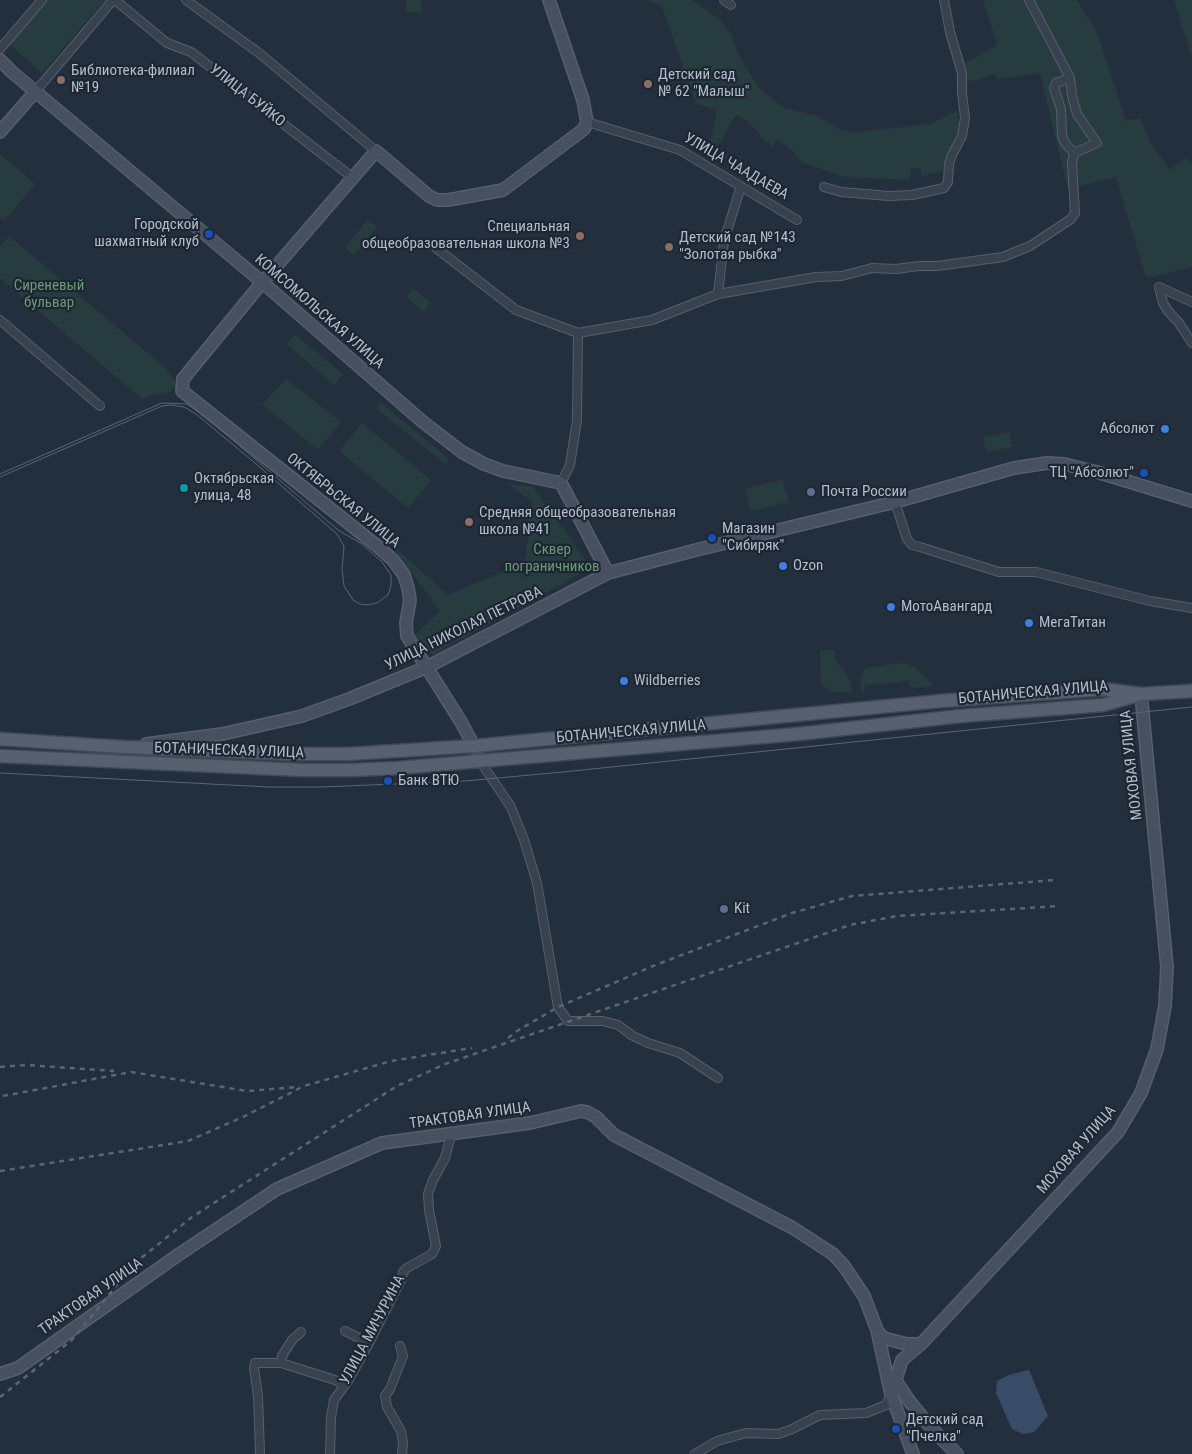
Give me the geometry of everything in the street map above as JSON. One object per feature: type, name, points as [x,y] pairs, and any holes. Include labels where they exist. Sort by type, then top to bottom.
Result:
[{"type":"main road","points":[[262,282],[376,151],[429,196],[437,200],[448,200],[503,190],[584,129],[587,122],[583,100],[549,0]]},
{"type":"main road","name":"КОМСОМОЛЬСКАЯ УЛИЦА","points":[[0,60],[35,92],[262,282],[423,422],[462,452],[503,472],[561,483]]},
{"type":"main road","points":[[0,132],[35,92]]},
{"type":"main road","name":"ОКТЯБРЬСКАЯ УЛИЦА","points":[[262,282],[183,379],[182,391],[393,560],[404,575],[408,588],[410,600],[406,632],[474,746],[480,762]]},
{"type":"main road","name":"УЛИЦА НИКОЛАЯ ПЕТРОВА","points":[[122,747],[222,734],[302,716],[427,667],[608,573],[895,502],[1014,468],[1047,463],[1064,464],[1192,501]]},
{"type":"main road","points":[[561,483],[608,573]]},
{"type":"main road","name":"БОТАНИЧЕСКАЯ УЛИЦА","points":[[0,739],[122,747],[296,754],[348,754],[474,746],[941,701],[1102,689],[1141,694],[1192,692]]},
{"type":"main road","name":"БОТАНИЧЕСКАЯ УЛИЦА","points":[[0,756],[151,764],[351,770],[480,762],[798,734],[961,716],[1103,705],[1141,694]]},
{"type":"main road","name":"МОХОВАЯ УЛИЦА","points":[[891,1394],[902,1360],[921,1344],[1118,1132],[1141,1093],[1157,1049],[1165,1006],[1167,967],[1141,694]]},
{"type":"main road","points":[[151,764],[152,748]]},
{"type":"main road","name":"ТРАКТОВАЯ УЛИЦА","points":[[0,1374],[18,1368],[172,1259],[273,1191],[382,1143],[530,1123],[580,1111],[587,1112],[596,1117],[614,1135],[792,1228],[833,1254],[855,1280],[864,1296],[877,1330]]},
{"type":"main road","points":[[877,1330],[887,1339],[907,1344],[921,1344]]},
{"type":"main road","points":[[877,1330],[891,1394],[913,1454]]},
{"type":"main road","points":[[895,1380],[932,1430],[957,1454]]},
{"type":"street","points":[[0,49],[42,0]]},
{"type":"street","points":[[35,92],[114,0]]},
{"type":"street","name":"УЛИЦА БУЙКО","points":[[114,0],[167,43],[191,52],[353,178]]},
{"type":"street","points":[[186,0],[259,53],[376,151]]},
{"type":"street","points":[[824,187],[841,192],[889,196],[912,195],[944,188],[948,182],[952,155],[962,136],[965,118],[962,73],[950,32],[944,0]]},
{"type":"street","points":[[1029,0],[1070,78],[1077,114],[1097,143],[1074,153]]},
{"type":"street","points":[[1070,78],[1056,83],[1054,88],[1060,104],[1062,136],[1065,143],[1074,153]]},
{"type":"street","name":"УЛИЦА ЧААДАЕВА","points":[[587,122],[680,150],[797,220]]},
{"type":"street","points":[[436,248],[516,310],[578,333],[652,320],[718,294],[816,277],[842,276],[872,268],[896,269],[937,266],[1003,257],[1017,252],[1030,246],[1074,216],[1072,164],[1074,153]]},
{"type":"street","points":[[718,294],[724,241],[741,186]]},
{"type":"street","points":[[1192,302],[1159,287],[1163,303],[1192,343]]},
{"type":"street","points":[[0,320],[100,406]]},
{"type":"street","points":[[561,483],[570,465],[577,420],[578,333]]},
{"type":"street","points":[[895,502],[907,539],[920,548],[999,572],[1036,572],[1150,601],[1192,608]]},
{"type":"street","points":[[480,762],[511,807],[524,840],[537,883],[558,1007],[568,1021],[603,1021],[618,1024],[633,1036],[680,1053],[718,1078]]},
{"type":"street","name":"УЛИЦА МИЧУРИНА","points":[[330,1454],[331,1417],[334,1400],[348,1381],[369,1343],[402,1278],[403,1272],[432,1254],[436,1246],[428,1210],[428,1194],[445,1158],[451,1135]]},
{"type":"street","points":[[345,1331],[369,1343]]},
{"type":"street","points":[[281,1363],[282,1356],[292,1340],[301,1332]]},
{"type":"street","points":[[400,1346],[403,1356],[390,1389],[385,1396],[387,1407],[401,1431],[402,1454]]},
{"type":"street","points":[[260,1454],[258,1396],[254,1368],[256,1363],[281,1363],[338,1381],[344,1386]]},
{"type":"street","points":[[695,1454],[717,1441],[746,1433],[778,1434],[820,1415],[866,1413],[886,1405],[891,1394]]},
{"type":"green space","points":[[44,0],[105,0],[42,73],[8,43]]},
{"type":"green space","points":[[406,0],[421,0],[422,12],[406,13]]},
{"type":"green space","points":[[647,0],[692,0],[719,19],[731,34],[739,57],[760,89],[784,108],[817,116],[840,129],[854,132],[930,124],[957,110],[961,135],[943,170],[922,176],[920,168],[911,169],[909,180],[844,177],[801,162],[793,151],[778,139],[772,146],[763,139],[749,122],[736,115],[710,159],[707,158],[717,110],[696,103],[662,7]]},
{"type":"green space","points":[[983,0],[1077,0],[1097,32],[1126,121],[1140,118],[1151,144],[1169,169],[1186,158],[1192,163],[1192,267],[1146,278],[1116,177],[1068,189],[1040,73],[999,79],[995,74],[969,82],[962,65],[997,45]]},
{"type":"green space","points":[[1174,0],[1192,0],[1192,58]]},
{"type":"green space","points":[[0,154],[35,184],[4,221],[0,217]]},
{"type":"green space","points":[[368,220],[377,227],[355,254],[352,254],[346,249],[346,246]]},
{"type":"green space","name":"Сиреневый бульвар","points":[[9,236],[163,366],[177,383],[169,393],[156,394],[142,399],[0,278],[0,247]]},
{"type":"green space","points":[[413,288],[431,303],[424,312],[406,297]]},
{"type":"green space","points":[[295,335],[343,374],[334,385],[287,344]]},
{"type":"green space","points":[[286,379],[341,422],[318,450],[262,404]]},
{"type":"green space","points":[[381,403],[449,459],[445,464],[376,408]]},
{"type":"green space","points":[[362,423],[431,480],[408,508],[339,451]]},
{"type":"green space","points":[[1009,432],[1012,447],[986,452],[983,438]]},
{"type":"green space","points":[[782,480],[789,502],[751,511],[745,489]]},
{"type":"green space","name":"Сквер пограничников","points":[[507,484],[533,487],[587,562],[583,572],[432,655],[414,636],[440,611],[391,544],[448,595],[525,562],[532,501]]},
{"type":"green space","points":[[820,650],[835,650],[835,659],[850,680],[852,692],[831,692],[821,684]]},
{"type":"green space","points":[[902,663],[914,667],[934,686],[911,688],[909,681],[865,685],[864,691],[861,692],[861,677],[866,668]]},
{"type":"water","points":[[1029,1370],[1048,1416],[1034,1432],[1023,1434],[1012,1429],[996,1393],[997,1381],[1009,1375]]},
{"type":"tram line","points":[[0,474],[162,403],[187,404],[206,417],[338,530],[362,544],[382,562],[391,575],[391,586],[388,595],[377,603],[368,605],[360,604],[353,600],[344,586],[342,569],[344,546],[337,534],[196,414],[184,407],[162,406],[0,477]]},
{"type":"tram line","points":[[0,773],[268,787],[322,787],[465,781],[1192,707]]},
{"type":"railway","points":[[508,1038],[558,1007],[653,966],[792,913],[852,896],[1055,880]]},
{"type":"railway","points":[[0,1397],[72,1340],[135,1263],[192,1217],[397,1086],[445,1064],[850,925],[897,916],[1060,906]]},
{"type":"railway","points":[[0,1171],[188,1141],[243,1117],[304,1086],[391,1061],[472,1048]]},
{"type":"railway","points":[[0,1067],[26,1065],[114,1071]]},
{"type":"railway","points":[[3,1096],[131,1072],[247,1091],[297,1087]]},
{"type":"place","name":"Библиотека-филиал №19","points":[[61,80]]},
{"type":"place","name":"Детский сад № 62 \"Малыш\"","points":[[648,84]]},
{"type":"place","name":"Городской шахматный клуб","points":[[209,234]]},
{"type":"place","name":"Специальная общеобразовательная школа №3","points":[[580,236]]},
{"type":"place","name":"Детский сад №143 \"Золотая рыбка\"","points":[[669,247]]},
{"type":"place","name":"Абсолют","points":[[1165,429]]},
{"type":"place","name":"ТЦ \"Абсолют\"","points":[[1144,473]]},
{"type":"place","name":"Октябрьская улица, 48","points":[[184,488]]},
{"type":"place","name":"Почта России","points":[[811,492]]},
{"type":"place","name":"Средняя общеобразовательная школа №41","points":[[469,522]]},
{"type":"place","name":"Магазин \"Сибиряк\"","points":[[712,538]]},
{"type":"place","name":"Ozon","points":[[783,566]]},
{"type":"place","name":"МотоАвангард","points":[[891,607]]},
{"type":"place","name":"МегаТитан","points":[[1029,623]]},
{"type":"place","name":"Wildberries","points":[[624,681]]},
{"type":"place","name":"Банк ВТЮ","points":[[388,781]]},
{"type":"place","name":"Kit","points":[[724,909]]},
{"type":"place","name":"Детский сад \"Пчелка\"","points":[[896,1429]]}]
